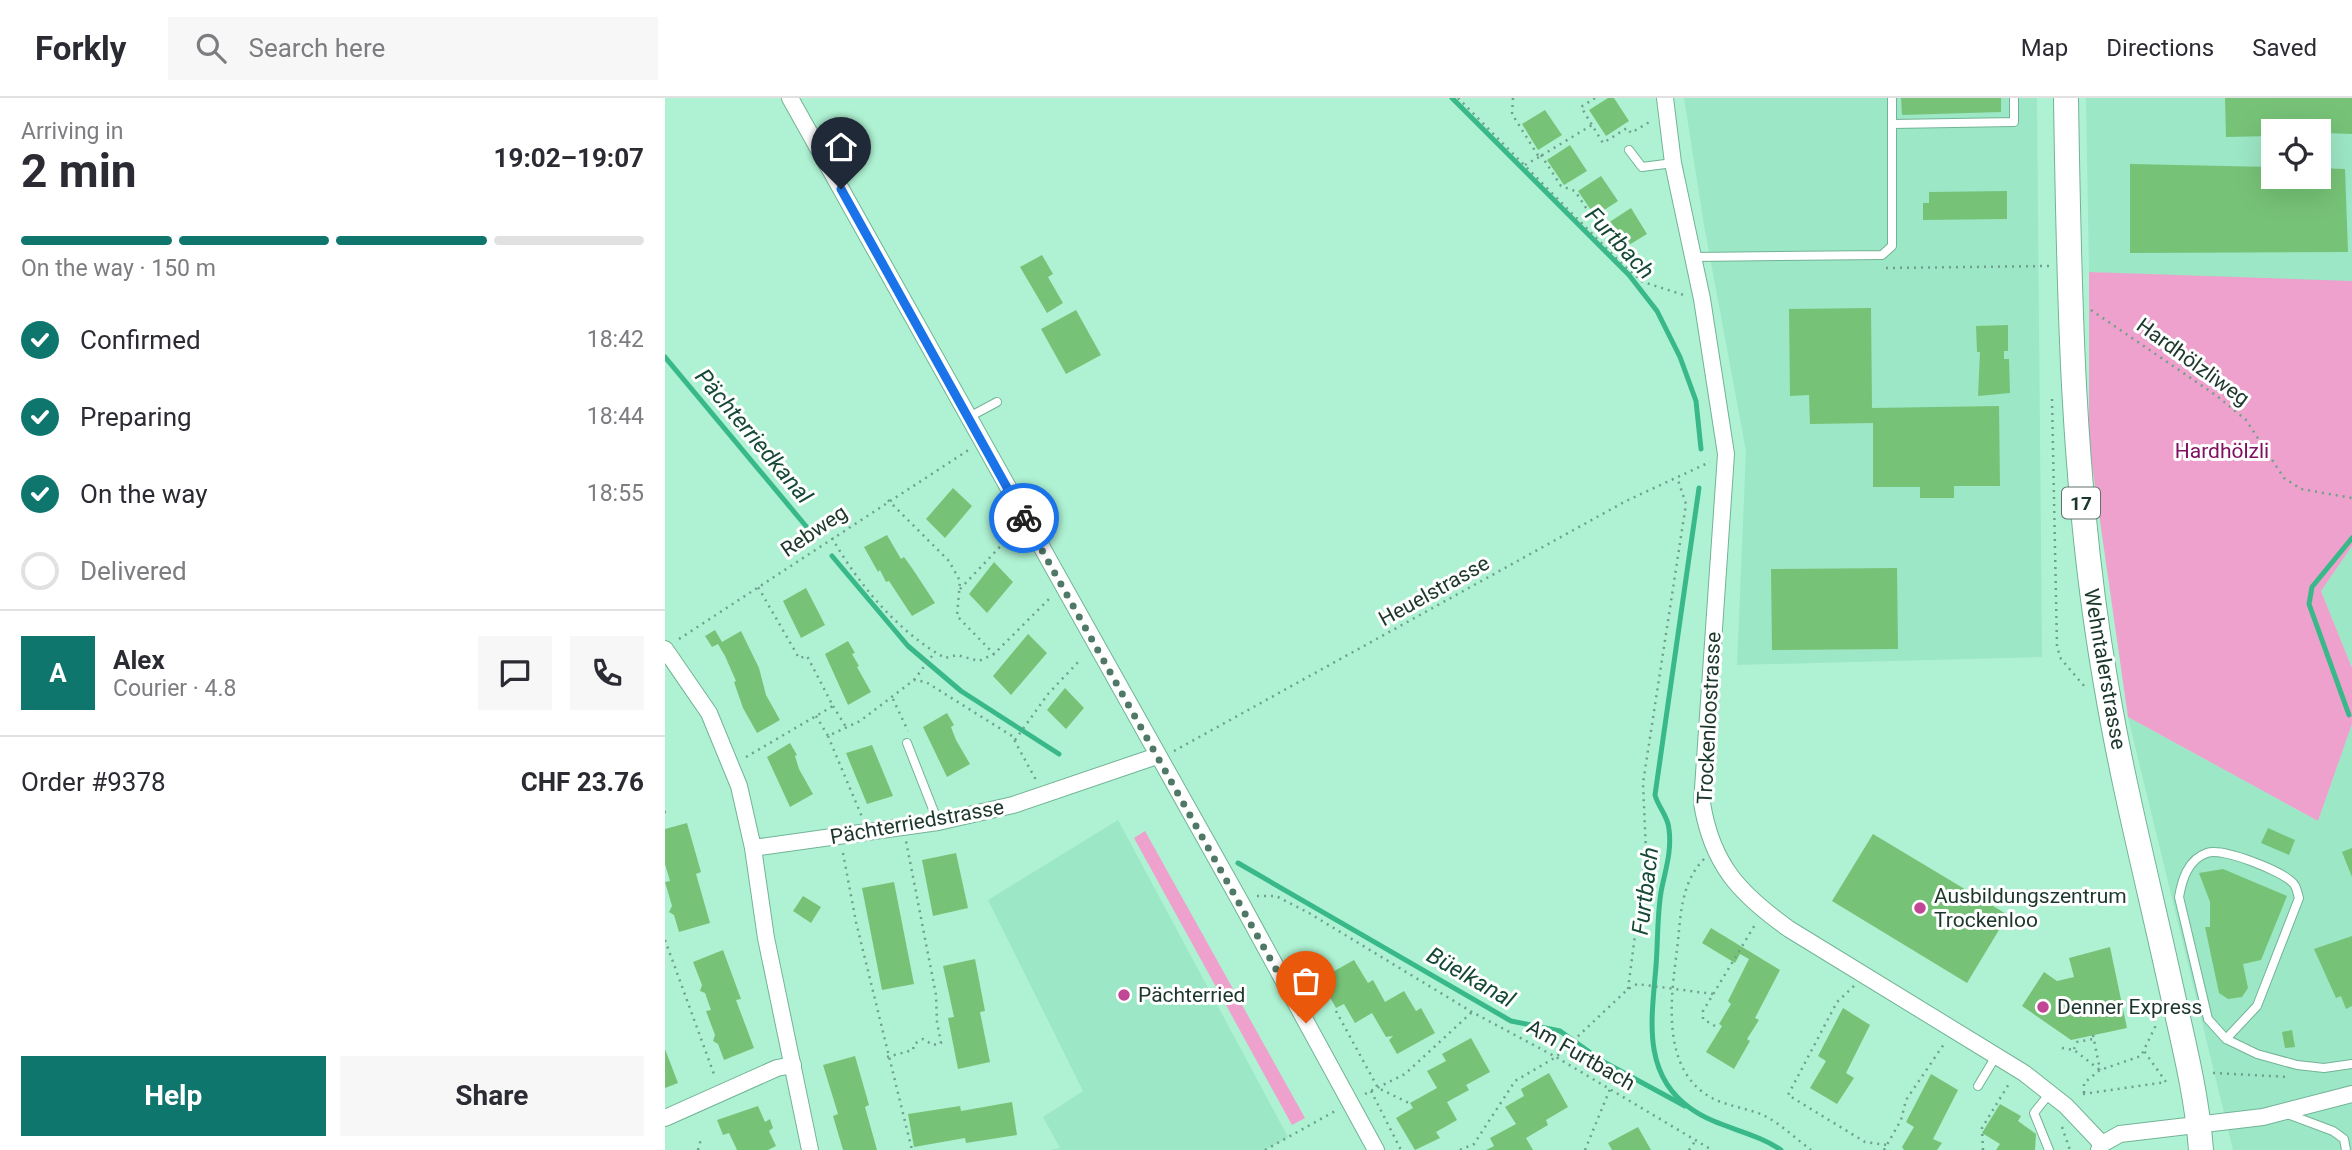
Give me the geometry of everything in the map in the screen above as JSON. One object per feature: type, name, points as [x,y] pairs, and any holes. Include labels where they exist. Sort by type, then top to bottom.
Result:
[{"type":"main road","name":"Wehntalerstrasse","points":[[2066,98],[2069,307],[2077,455],[2098,635],[2127,791],[2199,1125]]},
{"type":"main road","name":"17","points":[[2199,1125],[2201,1150]]},
{"type":"street","points":[[790,98],[1376,1150]]},
{"type":"street","name":"Trockenloostrasse","points":[[1665,105],[1673,163],[1702,299],[1726,454],[1703,803],[1713,849],[1732,880],[1753,904],[1789,929],[1996,1056],[2050,1093],[2101,1147]]},
{"type":"street","points":[[671,645],[709,713],[739,786],[753,848],[766,938],[810,1150]]},
{"type":"street","name":"Pächterriedstrasse","points":[[753,848],[938,822],[1013,805],[1158,757]]},
{"type":"street","points":[[665,1118],[778,1068],[793,1065]]},
{"type":"street","points":[[2101,1147],[2120,1134],[2282,1112],[2352,1094]]},
{"type":"lane","points":[[1694,257],[1882,255],[1892,246],[1892,98]]},
{"type":"lane","points":[[1892,124],[2014,122],[2014,98]]},
{"type":"lane","points":[[1629,149],[1642,167],[1673,163]]},
{"type":"lane","points":[[968,418],[997,401]]},
{"type":"lane","points":[[907,743],[938,822]]},
{"type":"lane","points":[[2226,1038],[2257,1006],[2299,898],[2296,885],[2285,876],[2223,851],[2206,853],[2192,863],[2182,879],[2179,897],[2208,1019],[2226,1038],[2257,1054],[2297,1065],[2324,1068],[2352,1064]]},
{"type":"lane","points":[[1978,1086],[1996,1056]]},
{"type":"lane","points":[[2049,1150],[2034,1113],[2050,1093]]},
{"type":"lane","points":[[2282,1112],[2333,1131],[2352,1144]]},
{"type":"lane","points":[[2344,1139],[2346,1150]]},
{"type":"path","points":[[1458,98],[1643,282],[1658,289],[1702,299]]},
{"type":"path","points":[[1513,98],[1512,114],[1561,186],[1575,191],[1592,217],[1604,223],[1619,246]]},
{"type":"path","points":[[1595,98],[1581,107],[1604,143],[1627,128],[1631,133],[1665,105]]},
{"type":"path","points":[[1525,166],[1592,125]]},
{"type":"path","name":"Hardhölzliweg","points":[[2069,307],[2096,311],[2217,396],[2259,436],[2284,478],[2301,489],[2323,496],[2352,498]]},
{"type":"path","name":"Rebweg","points":[[671,645],[981,441]]},
{"type":"path","name":"Heuelstrasse","points":[[1158,757],[1301,683],[1626,501],[1726,454]]},
{"type":"path","points":[[1628,989],[1646,851],[1643,783],[1686,504],[1678,477]]},
{"type":"path","points":[[888,500],[949,561],[960,581],[957,616],[994,654]]},
{"type":"path","points":[[960,589],[1012,534]]},
{"type":"path","points":[[832,537],[843,558],[899,625],[945,658],[957,655],[979,661],[994,654],[1062,585]]},
{"type":"path","points":[[758,587],[799,658],[807,656],[846,727]]},
{"type":"path","points":[[828,736],[893,698],[914,680],[935,652]]},
{"type":"path","points":[[1014,741],[1048,694],[1081,659]]},
{"type":"path","points":[[914,680],[926,682],[1014,741],[1044,795]]},
{"type":"path","points":[[731,765],[833,706]]},
{"type":"path","points":[[816,716],[828,736],[867,832]]},
{"type":"path","points":[[887,1057],[913,1050],[914,1044],[923,1038],[933,1045],[941,1043],[936,995],[904,827]]},
{"type":"path","points":[[839,835],[887,1057],[912,1150]]},
{"type":"path","points":[[1713,849],[1690,874],[1683,896],[1672,990],[1673,1040],[1686,1073],[1710,1097],[1765,1116],[1811,1150]]},
{"type":"path","name":"Am Furtbach","points":[[1250,898],[1265,894],[1276,896],[1310,913],[1472,1012],[1556,1056],[1712,1150]]},
{"type":"path","points":[[1715,1026],[1703,1019],[1703,1011],[1756,923]]},
{"type":"path","points":[[665,940],[721,1093]]},
{"type":"path","points":[[1460,1150],[1474,1144],[1515,1081],[1556,1056],[1628,989],[1637,984],[1713,994]]},
{"type":"path","points":[[1856,985],[1837,1002],[1787,1095],[1865,1142],[1887,1145]]},
{"type":"path","points":[[1336,1011],[1378,1088],[1411,1104]]},
{"type":"path","points":[[1361,1096],[1405,1074],[1472,1012]]},
{"type":"path","points":[[2062,1048],[2074,1050],[2100,1070],[2093,1037],[2077,1042],[2074,1050]]},
{"type":"path","points":[[1884,1150],[1901,1120],[1906,1100],[1947,1039]]},
{"type":"path","points":[[2084,1093],[2167,1082],[2144,1051]]},
{"type":"path","points":[[2213,1073],[2317,1077],[2324,1068]]},
{"type":"path","points":[[1983,1150],[1982,1128],[2012,1079]]},
{"type":"path","points":[[1585,1150],[1610,1089]]},
{"type":"path","points":[[1371,1091],[1401,1150]]},
{"type":"path","points":[[1265,1150],[1337,1110]]},
{"type":"path","points":[[2058,1115],[2070,1150]]},
{"type":"path","points":[[698,1150],[701,1139]]},
{"type":"path","points":[[1689,1150],[1696,1140]]},
{"type":"shaded area","points":[[1684,98],[2037,98],[2042,657],[1737,665],[1746,451],[1704,225]]},
{"type":"shaded area","points":[[2086,98],[2352,98],[2352,283],[2089,272]]},
{"type":"shaded area","points":[[2352,546],[2352,668],[2321,591]]},
{"type":"shaded area","points":[[2128,717],[2318,821],[2352,724],[2352,1150],[2233,1150]]},
{"type":"shaded area","name":"Pächterried","points":[[1118,820],[1288,1137],[1265,1150],[1051,1150],[1060,1148],[1043,1117],[1083,1091],[988,900]]},
{"type":"green space","name":"Hardhölzli","points":[[2089,272],[2352,281],[2352,546],[2321,591],[2352,668],[2352,724],[2318,821],[2128,717],[2089,444]]},
{"type":"green space","points":[[1145,831],[1305,1118],[1292,1125],[1134,838]]},
{"type":"building","points":[[1608,98],[1614,98],[1629,121],[1606,136],[1589,110]]},
{"type":"building","points":[[1901,98],[2001,98],[2001,112],[1902,115]]},
{"type":"building","points":[[2225,98],[2352,98],[2352,134],[2331,133],[2331,119],[2261,119],[2261,136],[2226,137]]},
{"type":"building","points":[[1545,110],[1562,135],[1538,150],[1522,124]]},
{"type":"building","points":[[1570,145],[1587,171],[1564,185],[1547,160]]},
{"type":"building","points":[[2130,164],[2261,167],[2261,189],[2331,189],[2331,168],[2345,169],[2348,252],[2130,253]]},
{"type":"building","points":[[1601,176],[1618,201],[1595,216],[1578,191]]},
{"type":"building","points":[[2007,191],[2007,219],[1923,220],[1923,203],[1929,203],[1929,192]]},
{"type":"building","points":[[1631,208],[1647,234],[1624,248],[1608,223]]},
{"type":"building","points":[[1042,255],[1053,274],[1048,277],[1063,303],[1047,313],[1020,267]]},
{"type":"building","points":[[1871,308],[1872,408],[1999,406],[2000,486],[1954,486],[1954,498],[1920,498],[1920,487],[1873,487],[1873,423],[1810,424],[1809,395],[1790,396],[1789,309]]},
{"type":"building","points":[[1076,310],[1101,355],[1066,374],[1041,329]]},
{"type":"building","points":[[2008,325],[2008,351],[2004,351],[2004,359],[2009,359],[2010,393],[1978,396],[1980,352],[1977,352],[1976,326]]},
{"type":"building","points":[[953,488],[972,506],[945,538],[926,519]]},
{"type":"building","points":[[887,535],[901,559],[904,557],[935,603],[912,616],[889,581],[886,582],[880,570],[878,572],[864,547]]},
{"type":"building","points":[[994,562],[1013,582],[987,613],[969,594]]},
{"type":"building","points":[[1897,568],[1898,649],[1772,650],[1771,569]]},
{"type":"building","points":[[806,588],[825,625],[801,638],[783,601]]},
{"type":"building","points":[[715,630],[722,642],[741,631],[759,668],[766,695],[780,720],[757,733],[743,708],[734,682],[736,681],[725,656],[718,644],[712,647],[705,636]]},
{"type":"building","points":[[1028,634],[1047,653],[1011,695],[993,676]]},
{"type":"building","points":[[848,641],[855,653],[852,654],[859,666],[857,667],[871,692],[848,705],[825,654]]},
{"type":"building","points":[[1065,688],[1084,708],[1066,729],[1047,710]]},
{"type":"building","points":[[947,713],[954,725],[951,727],[956,740],[970,764],[947,777],[923,727]]},
{"type":"building","points":[[790,743],[797,755],[795,756],[799,769],[813,794],[790,807],[767,757]]},
{"type":"building","points":[[872,745],[893,796],[867,804],[846,753]]},
{"type":"building","points":[[687,823],[701,872],[696,874],[710,923],[679,932],[674,915],[669,912],[672,906],[665,882],[670,881],[665,864],[665,829]]},
{"type":"building","points":[[2268,828],[2295,840],[2289,855],[2261,843]]},
{"type":"building","name":"Ausbildungszentrum Trockenloo","points":[[1873,834],[2008,915],[1967,983],[1832,901]]},
{"type":"building","points":[[2352,848],[2352,877],[2342,852]]},
{"type":"building","points":[[956,853],[968,908],[933,916],[922,860]]},
{"type":"building","points":[[2223,869],[2287,896],[2261,960],[2243,964],[2248,988],[2242,997],[2228,999],[2219,993],[2205,927],[2210,927],[2210,902],[2199,873]]},
{"type":"building","points":[[894,882],[914,984],[882,990],[862,888]]},
{"type":"building","points":[[803,896],[821,907],[811,923],[793,911]]},
{"type":"building","points":[[1711,928],[1780,970],[1755,1018],[1759,1020],[1747,1039],[1750,1041],[1734,1069],[1706,1052],[1722,1026],[1719,1024],[1731,1004],[1728,1001],[1749,959],[1740,954],[1735,963],[1702,943]]},
{"type":"building","points":[[2352,936],[2352,1006],[2346,1009],[2341,996],[2336,998],[2314,949]]},
{"type":"building","points":[[2110,947],[2127,1028],[2071,1040],[2022,1006],[2044,972],[2057,981],[2074,977],[2069,958]]},
{"type":"building","points":[[723,950],[741,999],[736,1000],[754,1048],[724,1060],[718,1044],[713,1041],[715,1035],[706,1011],[711,1010],[705,993],[700,991],[702,985],[693,962]]},
{"type":"building","points":[[975,959],[985,1011],[980,1012],[990,1062],[958,1069],[948,1018],[954,1017],[943,966]]},
{"type":"building","points":[[1354,960],[1368,983],[1373,980],[1385,1002],[1404,991],[1416,1011],[1421,1008],[1435,1033],[1397,1054],[1389,1040],[1393,1036],[1386,1037],[1372,1013],[1355,1023],[1344,1004],[1336,1008],[1320,979]]},
{"type":"building","points":[[1843,1008],[1870,1025],[1846,1073],[1854,1078],[1837,1104],[1810,1088],[1826,1061],[1818,1056]]},
{"type":"building","points":[[2292,1030],[2295,1047],[2285,1048],[2282,1032]]},
{"type":"building","points":[[1471,1038],[1490,1072],[1466,1085],[1469,1090],[1447,1102],[1457,1120],[1436,1132],[1440,1138],[1415,1150],[1396,1118],[1413,1108],[1410,1103],[1437,1088],[1427,1071],[1446,1061],[1442,1054]]},
{"type":"building","points":[[665,1049],[678,1083],[665,1088]]},
{"type":"building","points":[[855,1056],[869,1105],[865,1107],[877,1150],[843,1150],[833,1116],[838,1114],[823,1065]]},
{"type":"building","points":[[1549,1073],[1568,1107],[1546,1120],[1548,1125],[1526,1138],[1533,1150],[1486,1150],[1494,1146],[1490,1138],[1516,1124],[1505,1107],[1524,1096],[1521,1089]]},
{"type":"building","points":[[1931,1074],[1958,1090],[1933,1139],[1942,1143],[1937,1150],[1904,1150],[1902,1147],[1914,1127],[1906,1122]]},
{"type":"building","points":[[1012,1102],[1017,1135],[966,1143],[965,1138],[914,1147],[908,1114],[960,1106],[961,1111]]},
{"type":"building","points":[[2000,1104],[2021,1116],[2018,1121],[2036,1134],[2035,1150],[1996,1150],[2000,1144],[1982,1133]]},
{"type":"building","points":[[758,1106],[765,1122],[770,1119],[773,1128],[769,1131],[776,1146],[768,1150],[737,1150],[729,1133],[723,1135],[717,1120]]},
{"type":"building","points":[[1638,1127],[1651,1150],[1612,1150],[1608,1143]]},
{"type":"waterway","name":"Furtbach","points":[[1452,98],[1629,275],[1657,311],[1680,357],[1696,401],[1701,449]]},
{"type":"waterway","name":"Pächterriedkanal","points":[[665,357],[815,537]]},
{"type":"waterway","name":"Furtbach","points":[[1699,488],[1655,795],[1667,820],[1670,837],[1659,911],[1653,1043],[1663,1078],[1674,1094],[1690,1108],[1781,1150]]},
{"type":"waterway","points":[[2349,715],[2309,604],[2312,587],[2352,538]]},
{"type":"waterway","name":"Pächterriedkanal","points":[[832,556],[908,646],[961,691],[1059,754]]},
{"type":"waterway","name":"Büelkanal","points":[[1238,863],[1511,1021],[1560,1031],[1602,1061],[1685,1106]]},
{"type":"way so far","points":[[1024,518],[1306,1023]]},
{"type":"place","name":"Ausbildungszentrum Trockenloo","points":[[1920,908]]},
{"type":"place","name":"Pächterried","points":[[1124,995]]},
{"type":"place","name":"Denner Express","points":[[2043,1007]]},
{"type":"route","points":[[841,189],[1024,518]]}]
